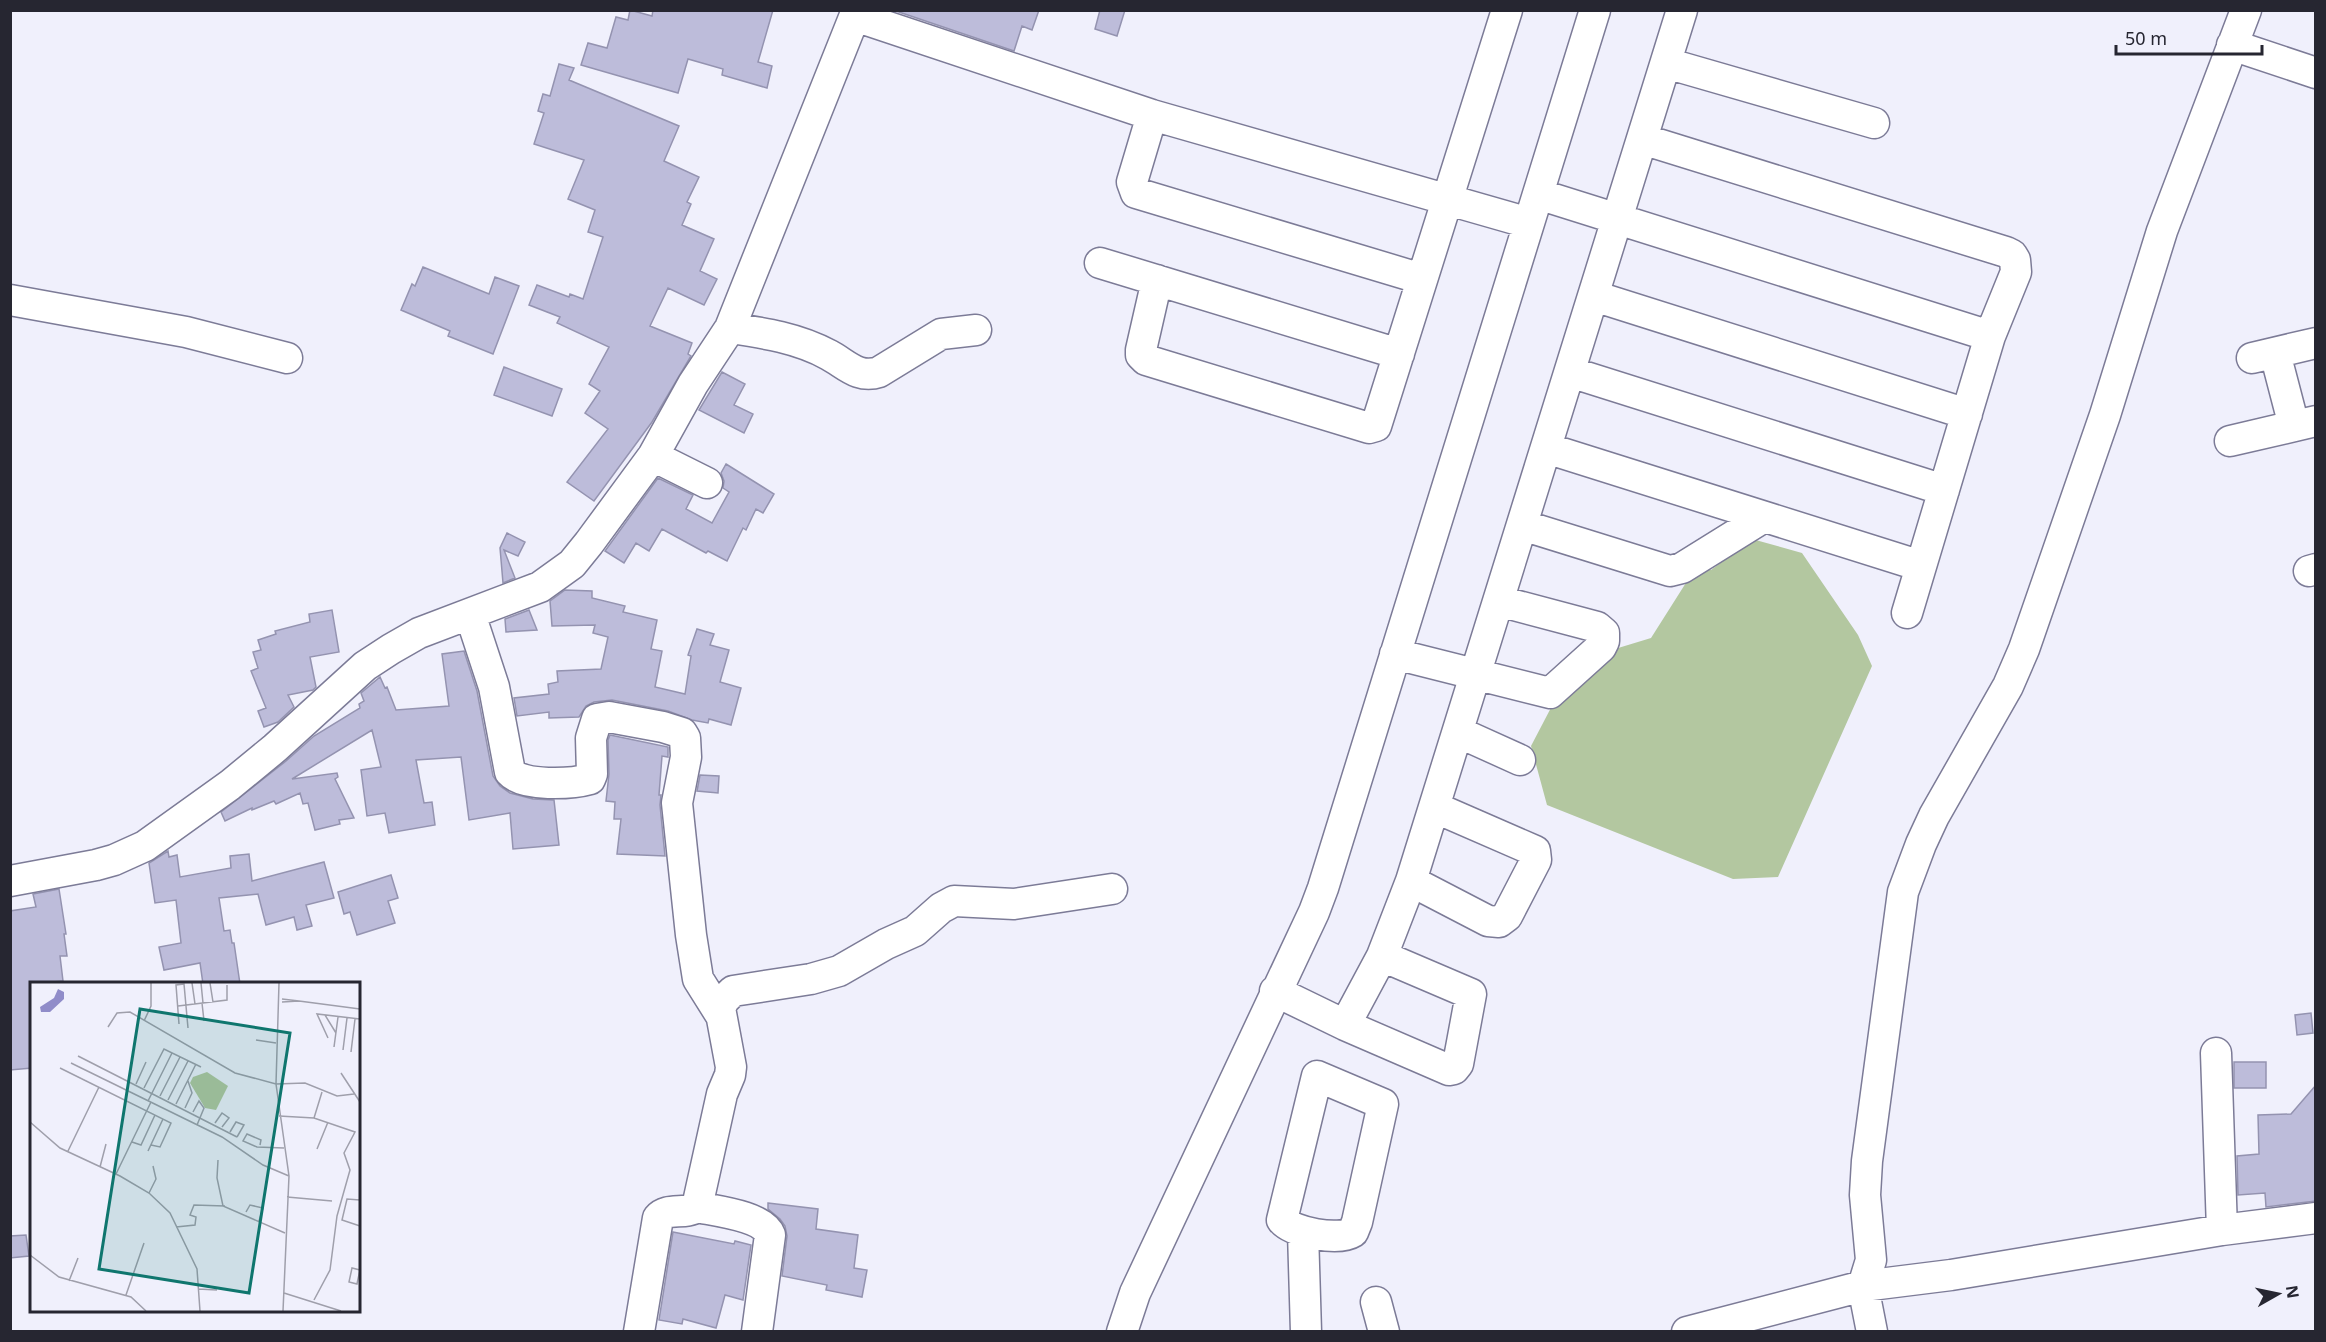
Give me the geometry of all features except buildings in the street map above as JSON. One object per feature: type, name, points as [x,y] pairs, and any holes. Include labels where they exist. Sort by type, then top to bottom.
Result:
[{"type":"street","points":[[1157,280],[1141,350],[1146,360],[1371,428],[1377,424],[1507,10]]},
{"type":"street","points":[[1122,1332],[1136,1293],[1275,991],[1314,912],[1323,888],[1595,10]]},
{"type":"street","points":[[1346,1025],[1382,956],[1412,880],[1682,10]]},
{"type":"street","points":[[1872,1332],[1863,1286],[1871,1260],[1865,1195],[1867,1161],[1903,892],[1934,816],[2008,686],[2024,649],[2105,415],[2162,231],[2246,10]]},
{"type":"street","points":[[10,881],[96,865],[114,860],[145,846],[230,785],[275,748],[365,666],[419,633],[540,587],[572,564],[590,543],[653,456],[693,384],[730,328],[856,13],[1152,115],[1529,224]]},
{"type":"street","points":[[2232,45],[2316,73]]},
{"type":"street","points":[[1666,63],[1874,123]]},
{"type":"street","points":[[1152,115],[1132,182],[1136,193],[1422,279]]},
{"type":"street","points":[[1642,139],[2012,255],[2017,265],[2016,272],[1990,336],[1907,613]]},
{"type":"street","points":[[1538,194],[1990,336]]},
{"type":"street","points":[[1100,263],[1399,354]]},
{"type":"street","points":[[1594,296],[1967,414]]},
{"type":"street","points":[[10,300],[186,332],[287,358]]},
{"type":"street","points":[[730,328],[789,338],[828,354],[858,373],[868,375],[879,372],[941,334],[976,330]]},
{"type":"street","points":[[2230,441],[2305,423],[2263,356],[2316,343]]},
{"type":"street","points":[[1570,372],[1944,490]]},
{"type":"street","points":[[1546,448],[1921,566]]},
{"type":"street","points":[[653,456],[707,483]]},
{"type":"street","points":[[1522,525],[1670,571],[1682,568],[1764,517]]},
{"type":"street","points":[[1395,654],[1550,693],[1601,647],[1604,641],[1604,633],[1597,627],[1499,601]]},
{"type":"street","points":[[470,614],[494,687],[510,772],[513,776],[544,782],[577,783],[590,779],[592,774],[591,738],[597,719],[609,717],[682,733],[685,738],[686,757],[677,803],[691,935],[698,979],[720,1014]]},
{"type":"street","points":[[1458,732],[1520,760]]},
{"type":"street","points":[[1412,880],[1488,921],[1499,922],[1507,916],[1536,860],[1535,851],[1434,807]]},
{"type":"street","points":[[697,1207],[722,1094],[730,1076],[731,1067],[720,1014],[721,1004],[734,991],[811,979],[839,971],[886,944],[915,931],[947,904],[954,901],[1014,904],[1112,889]]},
{"type":"street","points":[[1275,991],[1449,1070],[1454,1069],[1458,1064],[1471,994],[1382,956]]},
{"type":"street","points":[[2216,1053],[2222,1230]]},
{"type":"street","points":[[1317,1076],[1383,1104],[1353,1232],[1342,1236],[1303,1232],[1286,1224],[1282,1215],[1317,1076]]},
{"type":"street","points":[[639,1332],[658,1218],[664,1213],[686,1212],[697,1207],[757,1222],[770,1235],[757,1332]]},
{"type":"street","points":[[1687,1332],[1863,1286],[1951,1275],[2222,1230],[2316,1218]]},
{"type":"street","points":[[1303,1232],[1306,1332]]},
{"type":"street","points":[[1376,1302],[1384,1332]]},
{"type":"green space","points":[[1752,539],[1802,553],[1858,635],[1872,666],[1778,877],[1733,879],[1547,805],[1531,746],[1554,702],[1605,652],[1651,638],[1696,567],[1711,570]]}]
